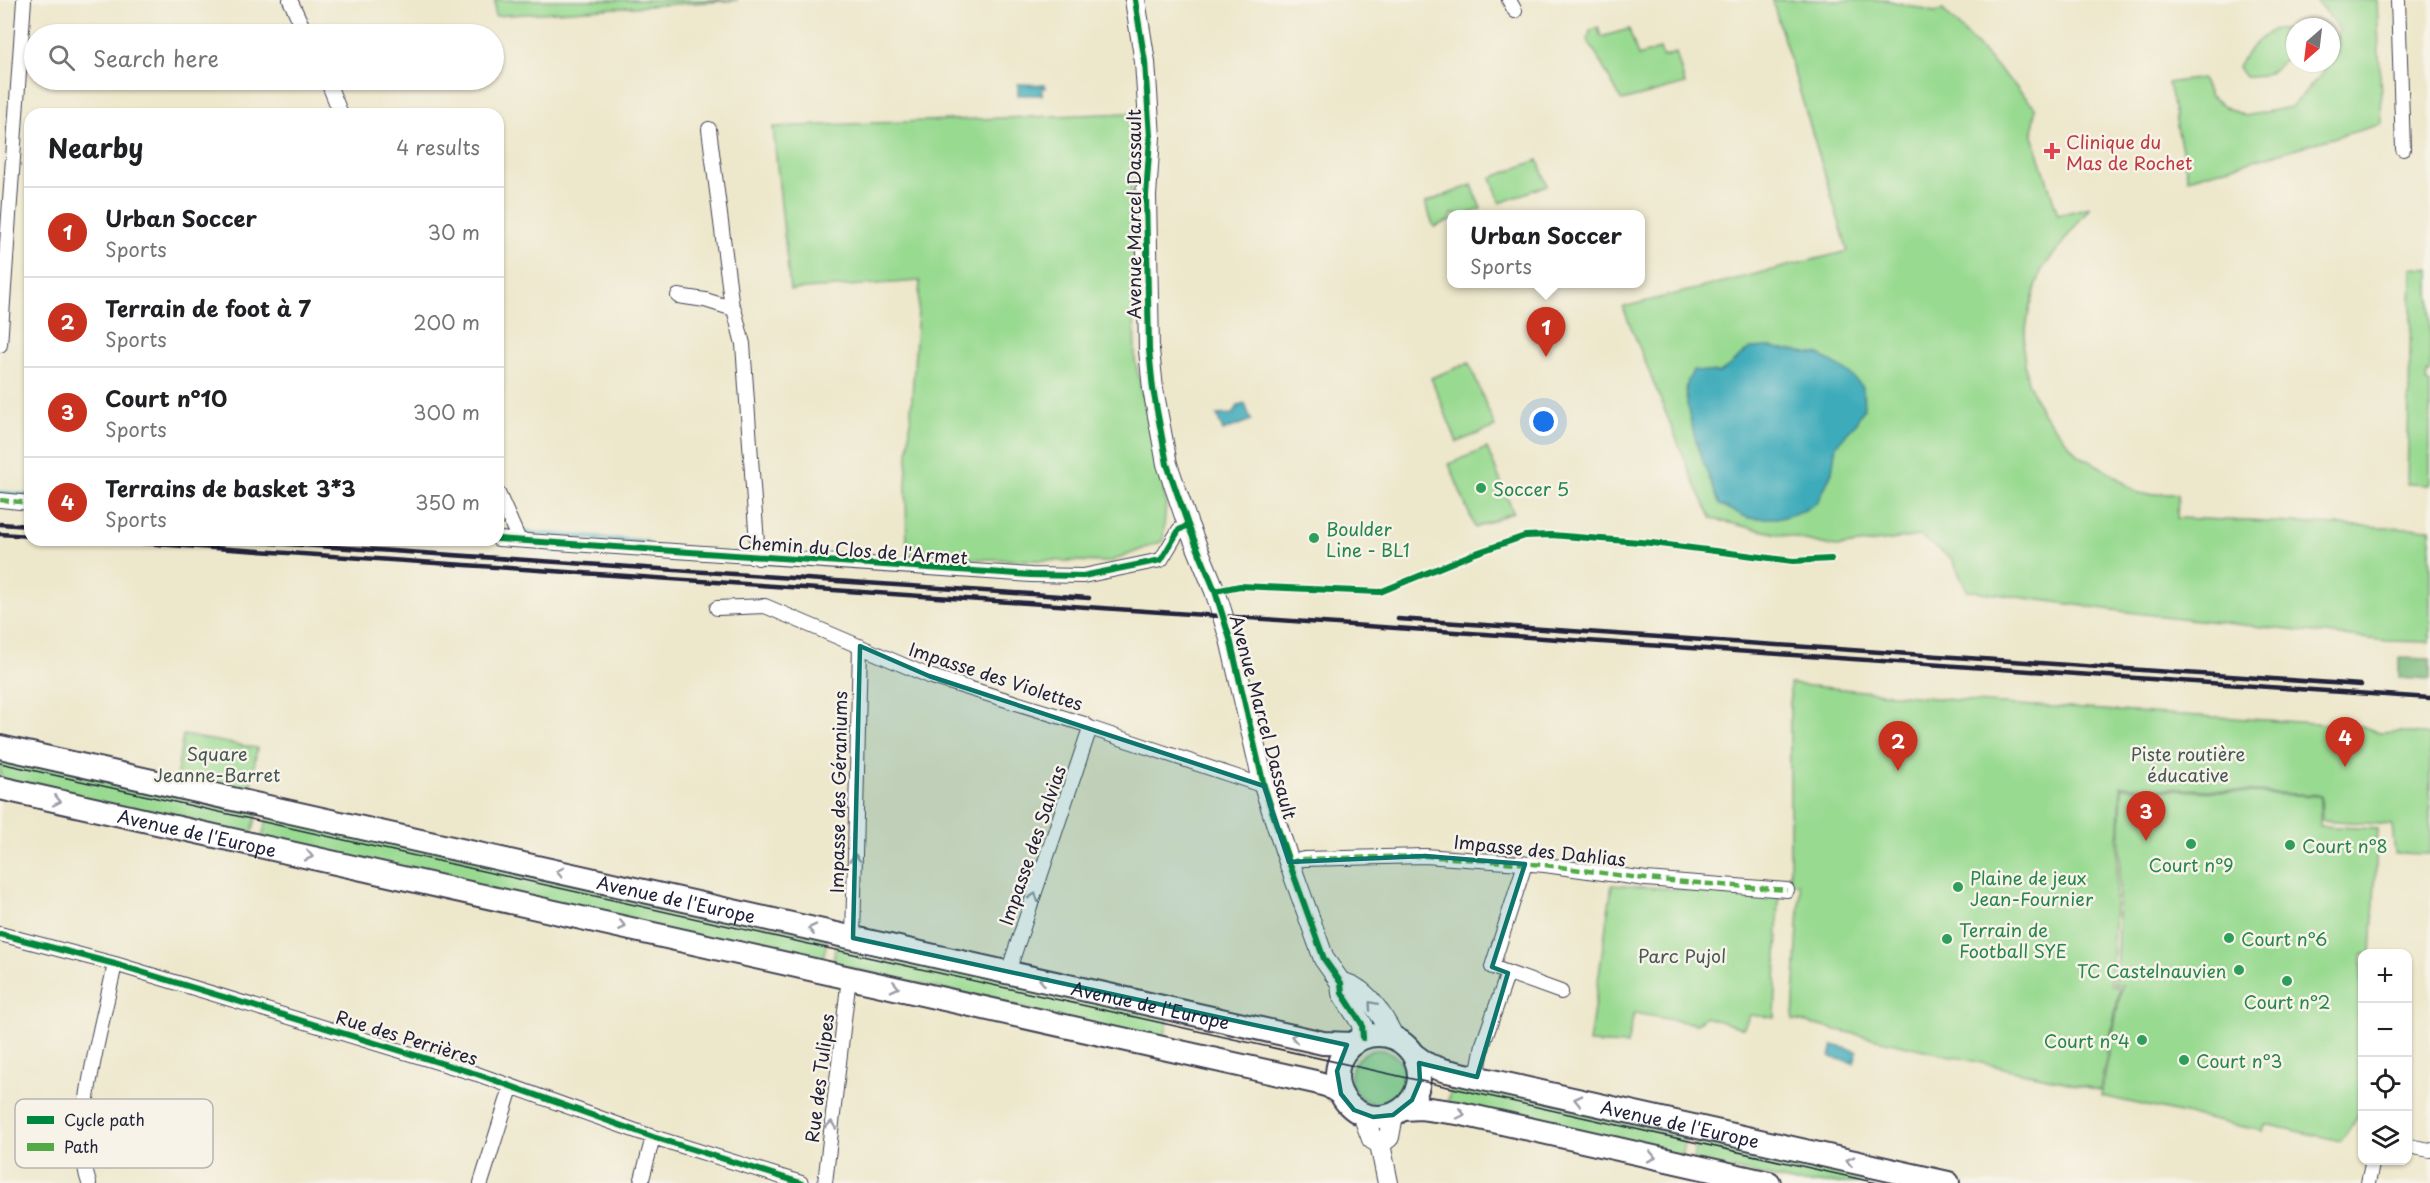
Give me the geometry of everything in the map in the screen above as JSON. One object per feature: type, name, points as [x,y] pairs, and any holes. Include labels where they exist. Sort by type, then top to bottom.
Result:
[{"type":"main road","name":"Avenue de l'Europe","points":[[0,747],[1323,1043],[1358,1041]]},
{"type":"main road","name":"Avenue de l'Europe","points":[[0,788],[1314,1082],[1329,1086],[1341,1094]]},
{"type":"main road","points":[[1398,1112],[1412,1100],[1420,1081],[1419,1067],[1414,1055],[1406,1045],[1394,1038],[1378,1035],[1358,1041],[1342,1058],[1337,1071],[1341,1094],[1354,1110],[1363,1115],[1383,1118],[1398,1112],[1421,1108],[1458,1113],[1769,1183]]},
{"type":"main road","name":"Avenue de l'Europe","points":[[1414,1055],[1435,1068],[1948,1183]]},
{"type":"street","points":[[0,345],[24,0]]},
{"type":"street","points":[[290,0],[301,24]]},
{"type":"street","name":"Avenue Marcel Dassault","points":[[1135,0],[1145,62],[1150,138],[1146,196],[1150,360],[1167,464],[1188,525],[1215,591],[1230,639],[1264,786],[1289,862],[1324,959],[1341,983],[1342,993],[1362,1024],[1358,1041]]},
{"type":"street","points":[[2398,0],[2403,149]]},
{"type":"street","points":[[331,90],[339,108]]},
{"type":"street","points":[[709,129],[732,308],[743,344],[758,553]]},
{"type":"street","points":[[678,296],[705,300],[732,308]]},
{"type":"street","points":[[0,500],[24,502]]},
{"type":"street","points":[[504,506],[517,535]]},
{"type":"street","name":"Chemin du Clos de l'Armet","points":[[504,538],[517,535],[1031,575],[1083,576],[1161,560],[1179,530],[1188,525]]},
{"type":"street","name":"Impasse des Violettes","points":[[717,608],[765,606],[929,676],[1084,724],[1090,728],[1264,786]]},
{"type":"street","name":"Impasse des Géraniums","points":[[853,938],[860,646]]},
{"type":"street","name":"Impasse des Salvias","points":[[1008,972],[1090,728]]},
{"type":"street","name":"Impasse des Dahlias","points":[[1289,862],[1304,859],[1425,856],[1525,864],[1646,879],[1787,890]]},
{"type":"street","points":[[1525,864],[1492,967],[1561,992]]},
{"type":"street","name":"Rue des Perrières","points":[[0,934],[115,964],[477,1074],[653,1137],[801,1183]]},
{"type":"street","points":[[87,1099],[115,964]]},
{"type":"street","points":[[1477,1077],[1483,1044],[1508,973]]},
{"type":"street","name":"Rue des Tulipes","points":[[825,1183],[849,977]]},
{"type":"street","name":"Avenue Marcel Dassault","points":[[1341,983],[1350,984],[1371,1003],[1386,1022],[1394,1038]]},
{"type":"street","points":[[481,1183],[512,1088]]},
{"type":"street","points":[[1380,1144],[1389,1137],[1398,1112]]},
{"type":"street","points":[[1363,1115],[1372,1139],[1380,1144],[1388,1183]]},
{"type":"street","points":[[641,1183],[653,1137]]},
{"type":"street","points":[[2412,1147],[2430,1150]]},
{"type":"street","points":[[2368,1183],[2372,1165]]},
{"type":"street","points":[[86,1168],[89,1183]]},
{"type":"highlighted area","points":[[860,646],[929,676],[1264,786],[1289,862],[1425,856],[1525,864],[1492,967],[1508,973],[1477,1077],[1419,1063],[1420,1081],[1412,1100],[1393,1115],[1373,1117],[1354,1110],[1341,1094],[1337,1071],[1347,1045],[853,938]]},
{"type":"green space","points":[[495,0],[738,0],[495,16]]},
{"type":"green space","points":[[1772,0],[1886,0],[1934,12],[1943,10],[2035,107],[2033,136],[2058,215],[2090,207],[2041,271],[2029,311],[2023,347],[2027,379],[2040,410],[2078,455],[2108,471],[2139,494],[2178,494],[2177,518],[2430,529],[2430,642],[2388,641],[2135,613],[1967,590],[1952,559],[1920,536],[1836,547],[1712,519],[1693,480],[1623,307],[1848,251]]},
{"type":"green space","points":[[2316,0],[2377,0],[2382,124],[2188,179],[2168,83],[2202,78],[2209,95],[2245,116],[2291,107],[2323,72],[2340,72],[2340,18],[2330,18]]},
{"type":"green space","points":[[1598,27],[1601,37],[1629,29],[1638,56],[1660,49],[1663,57],[1676,53],[1685,84],[1622,101],[1588,40],[1590,31]]},
{"type":"green space","points":[[2275,28],[2286,30],[2286,59],[2260,76],[2245,77],[2238,67],[2254,45]]},
{"type":"green space","points":[[1130,113],[1135,360],[1166,502],[1163,541],[1109,562],[907,557],[906,484],[920,281],[790,290],[773,127]]},
{"type":"green space","points":[[1538,160],[1547,185],[1500,203],[1491,178]]},
{"type":"green space","points":[[1472,185],[1481,209],[1447,210],[1447,222],[1434,227],[1425,203]]},
{"type":"green space","points":[[2412,268],[2430,269],[2430,373],[2427,373],[2426,383],[2430,384],[2430,485],[2407,484]]},
{"type":"green space","name":"Soccer 5","points":[[1469,363],[1495,427],[1457,442],[1431,378]]},
{"type":"green space","name":"Soccer 5","points":[[1487,448],[1513,512],[1475,528],[1449,464]]},
{"type":"green space","points":[[2399,658],[2430,659],[2430,680],[2399,678]]},
{"type":"green space","name":"Plaine de jeux Jean-Fournier","points":[[1790,684],[1986,703],[2362,726],[2379,733],[2402,732],[2430,735],[2430,854],[2395,853],[2392,825],[2322,820],[2321,795],[2121,786],[2111,985],[2120,988],[2100,1090],[1793,1020],[1800,890],[1799,884],[1790,884]]},
{"type":"green space","name":"Square Jeanne-Barret","points":[[183,735],[257,748],[250,792],[176,779]]},
{"type":"green space","points":[[0,751],[258,810],[251,837],[0,781]]},
{"type":"green space","name":"TC Castelnauvien","points":[[2122,788],[2320,796],[2320,826],[2378,829],[2371,949],[2358,949],[2358,1116],[2341,1141],[2265,1124],[2263,1131],[2101,1096],[2122,985],[2114,984],[2117,956]]},
{"type":"green space","points":[[268,812],[828,938],[821,966],[262,839]]},
{"type":"green space","name":"Parc Pujol","points":[[1612,885],[1779,895],[1775,1018],[1750,1015],[1743,1028],[1705,1017],[1696,1024],[1634,1013],[1627,1045],[1589,1043]]},
{"type":"green space","points":[[837,939],[1170,1014],[1163,1042],[840,965],[833,962]]},
{"type":"green space","points":[[1373,1050],[1383,1050],[1393,1054],[1401,1062],[1405,1077],[1401,1092],[1393,1100],[1383,1104],[1373,1104],[1363,1100],[1355,1092],[1351,1082],[1351,1072],[1355,1062],[1363,1054]]},
{"type":"green space","points":[[1454,1076],[1687,1129],[1681,1158],[1447,1105]]},
{"type":"green space","points":[[1697,1133],[1926,1183],[1797,1183],[1693,1160]]},
{"type":"water","points":[[1018,84],[1045,85],[1046,88],[1042,88],[1042,95],[1018,95]]},
{"type":"water","points":[[1770,347],[1820,355],[1848,372],[1863,387],[1864,409],[1853,427],[1836,445],[1832,472],[1818,502],[1803,511],[1781,518],[1748,518],[1720,505],[1692,427],[1686,395],[1687,383],[1693,370],[1720,373],[1750,348]]},
{"type":"water","points":[[1245,404],[1251,420],[1223,431],[1217,415],[1233,414],[1238,406]]},
{"type":"water","points":[[1833,1045],[1857,1051],[1854,1063],[1830,1057]]},
{"type":"waterway","points":[[0,493],[24,495]]},
{"type":"waterway","points":[[504,531],[646,542]]},
{"type":"tram line","points":[[0,763],[1877,1183]]},
{"type":"railway","points":[[0,524],[24,526]]},
{"type":"railway","points":[[0,534],[24,536]]},
{"type":"railway","points":[[184,546],[2430,698]]},
{"type":"railway","points":[[319,546],[1089,598]]},
{"type":"railway","points":[[1398,619],[2361,685]]},
{"type":"marked path","points":[[0,500],[24,502]]},
{"type":"marked path","points":[[1289,862],[1304,859],[1425,856],[1545,865],[1646,879],[1787,890]]},
{"type":"cycle path","points":[[1135,0],[1145,62],[1150,137],[1146,196],[1149,350],[1153,389],[1167,464],[1188,525],[1215,591],[1230,639],[1264,786],[1289,862],[1324,959],[1341,983],[1342,993],[1362,1024],[1363,1038]]},
{"type":"cycle path","points":[[504,539],[1031,575],[1083,576],[1161,560],[1179,530],[1188,525]]},
{"type":"cycle path","points":[[1215,591],[1240,586],[1380,592],[1473,554],[1525,536],[1551,535],[1652,543],[1793,561],[1831,559]]},
{"type":"cycle path","points":[[0,934],[115,964],[477,1074],[653,1137],[801,1183]]},
{"type":"place","name":"Clinique du Mas de Rochet","points":[[2052,151]]},
{"type":"place","name":"Urban Soccer","points":[[1546,357]]},
{"type":"place","name":"Soccer 5","points":[[1481,488]]},
{"type":"place","name":"Boulder Line - BL1","points":[[1314,538]]},
{"type":"place","name":"Terrains de basket 3*3","points":[[2345,767]]},
{"type":"place","name":"Terrain de foot à 7","points":[[1898,771]]},
{"type":"place","name":"Court n°10","points":[[2146,841]]},
{"type":"place","name":"Court n°9","points":[[2191,844]]},
{"type":"place","name":"Court n°8","points":[[2290,845]]},
{"type":"place","name":"Plaine de jeux Jean-Fournier","points":[[1958,887]]},
{"type":"place","name":"Court n°6","points":[[2229,938]]},
{"type":"place","name":"Terrain de Football SYE","points":[[1947,939]]},
{"type":"place","name":"TC Castelnauvien","points":[[2239,970]]},
{"type":"place","name":"Court n°2","points":[[2287,981]]},
{"type":"place","name":"Court n°4","points":[[2142,1040]]},
{"type":"place","name":"Court n°3","points":[[2184,1060]]},
{"type":"park label","name":"Piste routière éducative","points":[[2188,763]]}]
